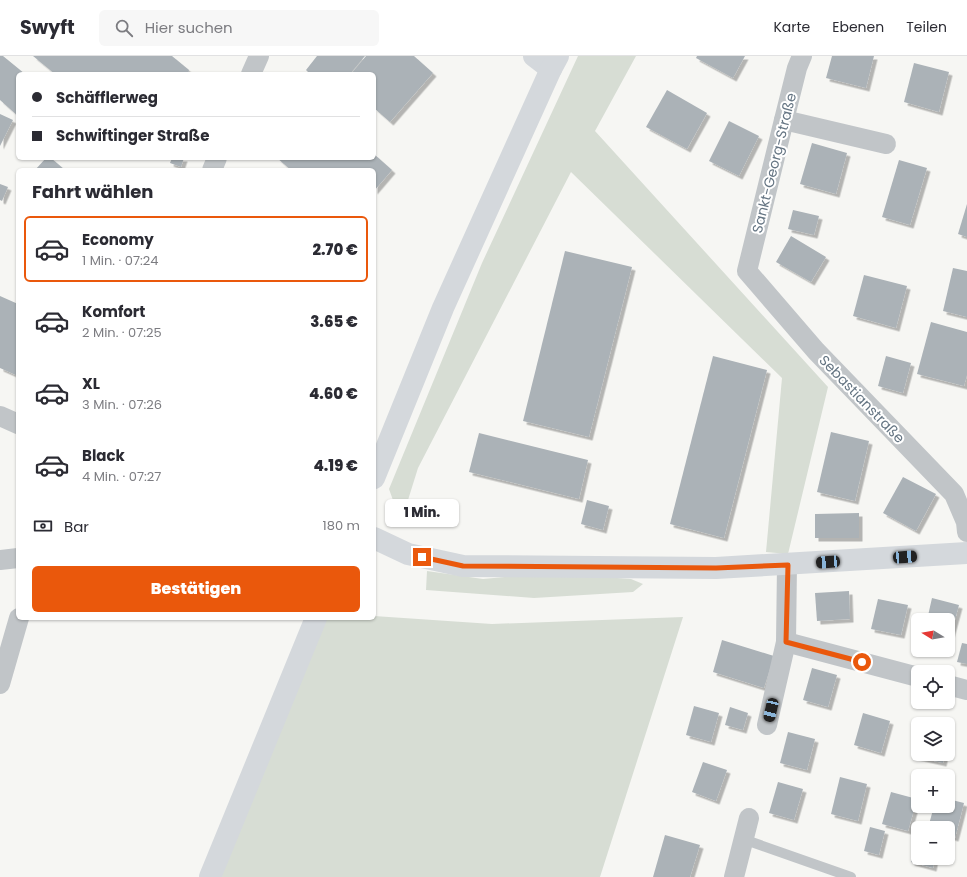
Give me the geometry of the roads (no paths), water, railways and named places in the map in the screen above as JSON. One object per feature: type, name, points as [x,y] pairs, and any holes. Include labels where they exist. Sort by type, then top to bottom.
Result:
[{"type":"main road","points":[[376,473],[443,308],[548,60]]},
{"type":"main road","points":[[376,539],[408,554],[463,566],[716,568],[788,565],[967,553]]},
{"type":"main road","points":[[210,877],[315,620]]},
{"type":"street","points":[[253,72],[259,56]]},
{"type":"street","name":"Sankt-Georg-Straße","points":[[747,271],[797,68],[802,56]]},
{"type":"street","points":[[784,120],[886,144]]},
{"type":"street","name":"Sebastianstraße","points":[[747,271],[816,351],[954,494],[966,522],[967,532]]},
{"type":"street","points":[[0,416],[16,423]]},
{"type":"street","points":[[0,560],[16,558]]},
{"type":"street","points":[[767,724],[786,642],[788,565]]},
{"type":"street","points":[[0,684],[18,620]]},
{"type":"street","points":[[786,642],[911,675]]},
{"type":"street","points":[[955,687],[967,690]]},
{"type":"street","points":[[734,877],[749,818]]},
{"type":"lane","points":[[744,839],[850,877]]}]
